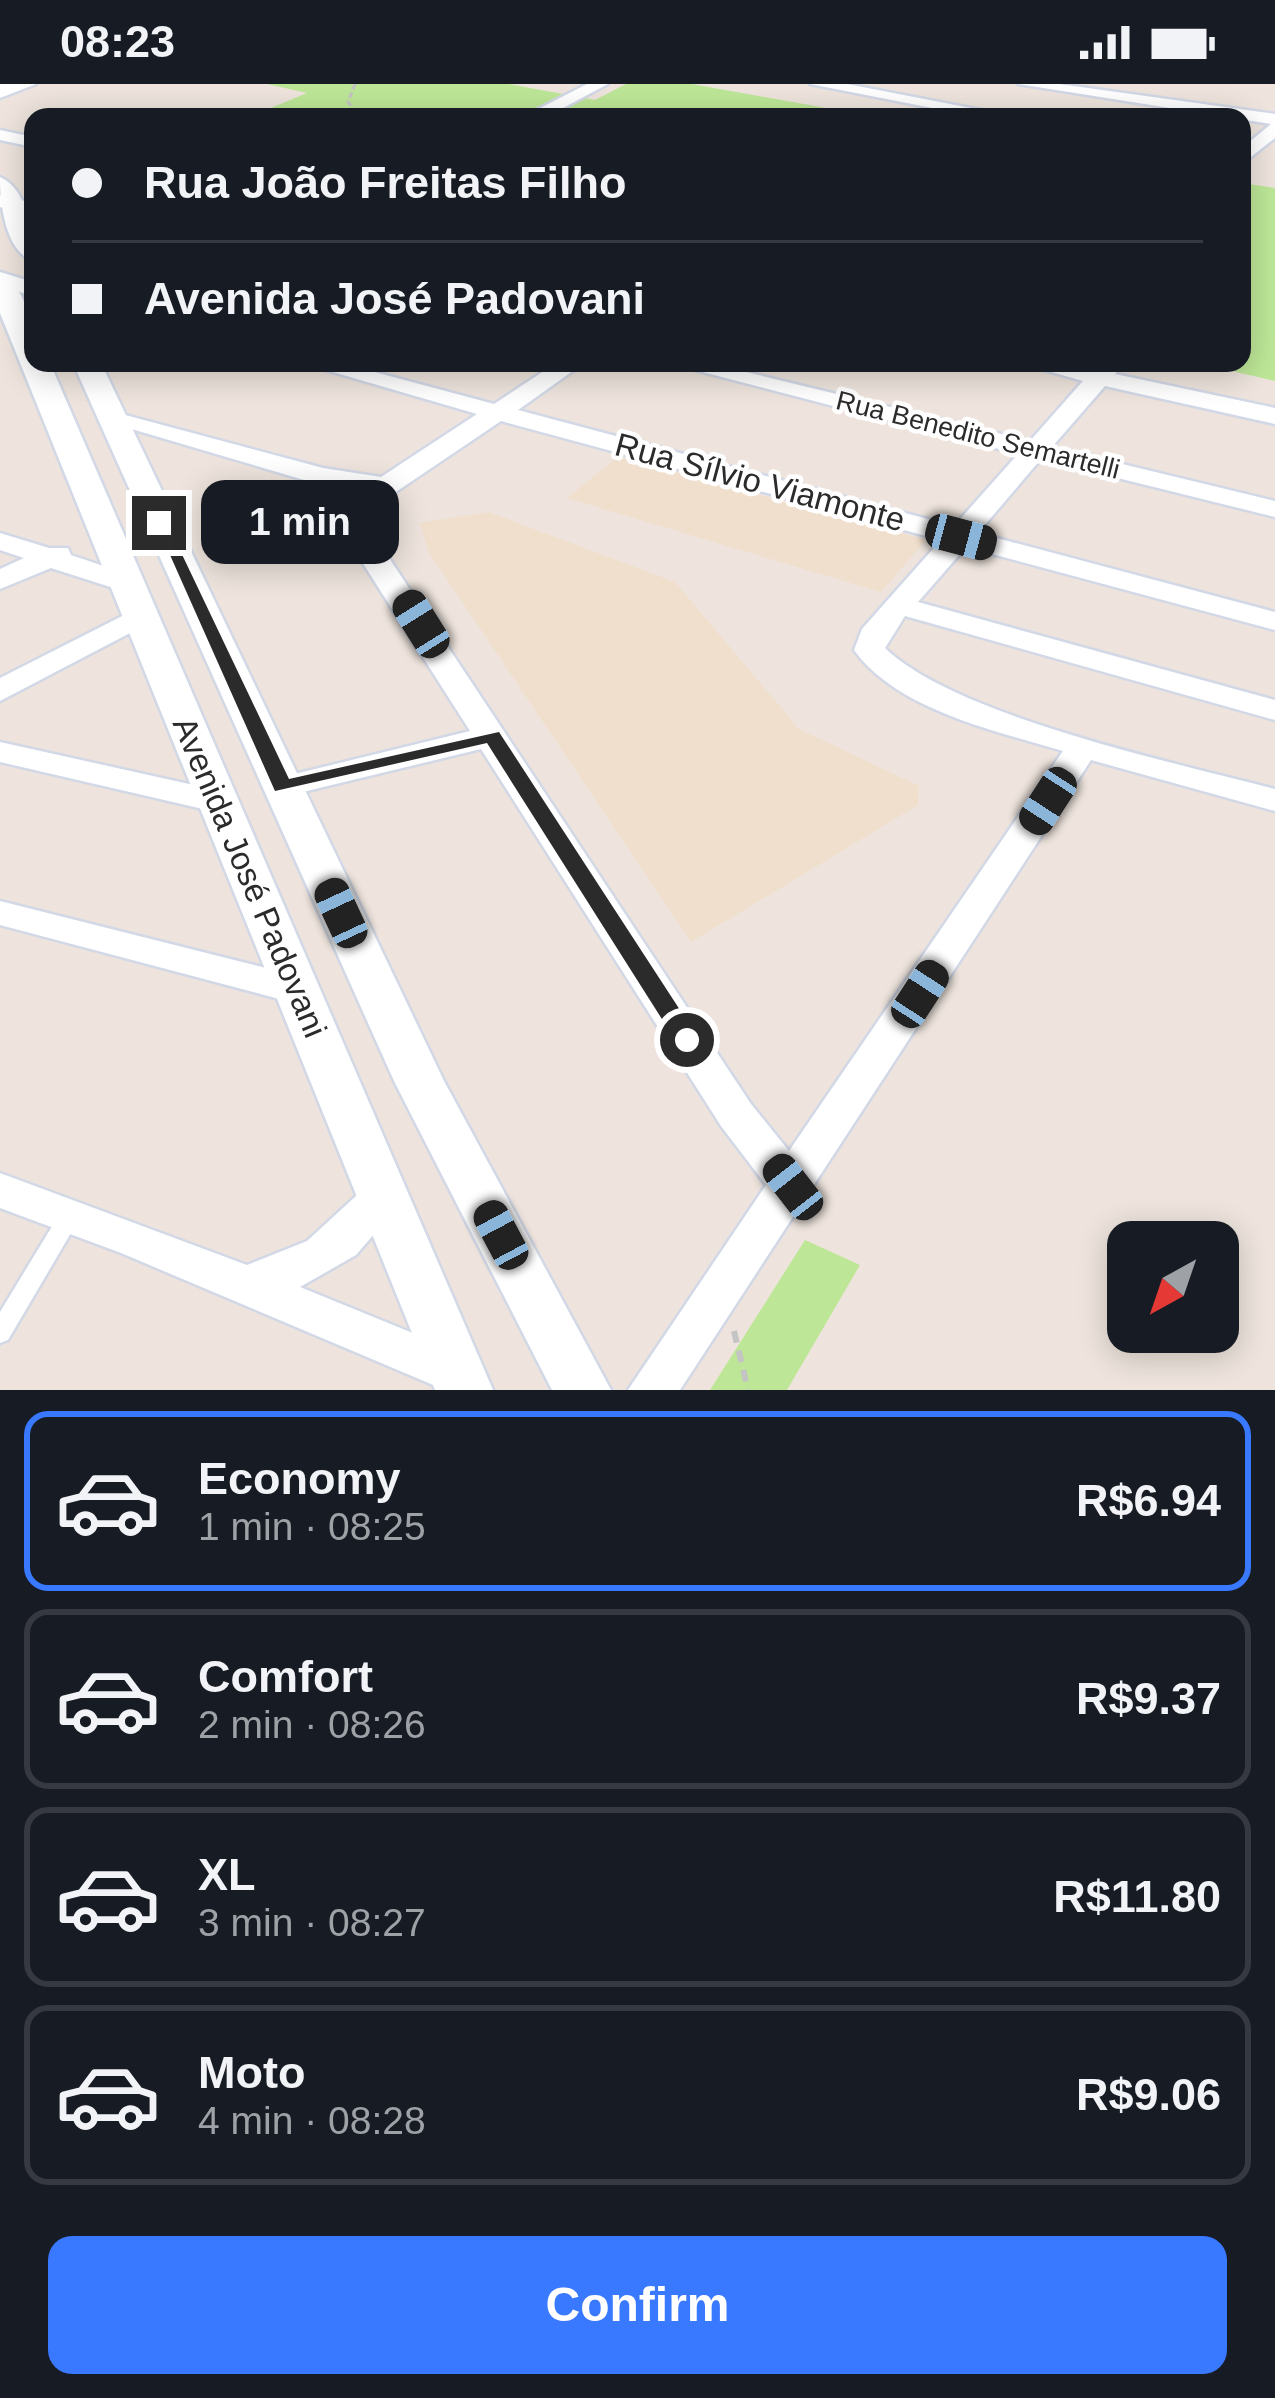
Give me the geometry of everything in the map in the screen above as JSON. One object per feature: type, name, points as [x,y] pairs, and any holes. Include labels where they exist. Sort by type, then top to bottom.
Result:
[{"type":"main road","points":[[0,89],[9,84]]},
{"type":"main road","points":[[0,89],[25,84]]},
{"type":"street","points":[[551,108],[600,84]]},
{"type":"street","points":[[818,84],[852,87],[926,108]]},
{"type":"street","points":[[946,108],[981,84]]},
{"type":"street","points":[[1026,84],[1120,99],[1180,100],[1213,108]]},
{"type":"street","points":[[1251,148],[1275,123]]},
{"type":"street","name":"Avenida José Padovani","points":[[0,281],[24,335]]},
{"type":"street","name":"Avenida José Padovani","points":[[40,372],[461,1382]]},
{"type":"street","name":"Avenida José Padovani","points":[[91,372],[419,1081],[582,1390]]},
{"type":"street","name":"Rua Sílvio Viamonte","points":[[348,372],[1275,621]]},
{"type":"street","points":[[350,512],[559,372]]},
{"type":"street","name":"Rua Benedito Semartelli","points":[[717,372],[1275,508]]},
{"type":"street","points":[[1103,372],[873,635],[869,650],[885,670],[929,692],[1083,747],[1275,800]]},
{"type":"street","points":[[1112,372],[1275,416]]},
{"type":"street","points":[[114,420],[321,476],[384,486]]},
{"type":"street","points":[[133,463],[157,446],[191,441]]},
{"type":"street","points":[[321,476],[350,512],[736,1115],[793,1187]]},
{"type":"street","points":[[0,580],[48,555],[81,551],[107,538]]},
{"type":"street","points":[[0,541],[48,555],[133,599],[0,691]]},
{"type":"street","points":[[901,606],[1275,710]]},
{"type":"street","points":[[282,787],[492,736]]},
{"type":"street","points":[[653,1390],[1083,747]]},
{"type":"street","points":[[0,752],[216,801]]},
{"type":"street","points":[[0,914],[298,990]]},
{"type":"street","points":[[0,1190],[246,1285],[461,1382]]},
{"type":"street","points":[[246,1285],[306,1265],[340,1243],[384,1197]]},
{"type":"lane","points":[[0,1333],[70,1216]]},
{"type":"shaded area","points":[[618,457],[926,540],[881,592],[567,498]]},
{"type":"shaded area","points":[[489,512],[675,582],[799,729],[919,786],[918,805],[691,942],[428,551],[420,523]]},
{"type":"green space","points":[[267,84],[509,84],[595,100],[626,84],[692,84],[826,108],[271,108],[307,93]]},
{"type":"green space","points":[[1251,184],[1275,188],[1275,381],[1236,372],[1251,372]]},
{"type":"green space","points":[[805,1240],[860,1265],[787,1390],[710,1390]]},
{"type":"route","points":[[159,523],[282,787],[492,736],[687,1040]]}]
